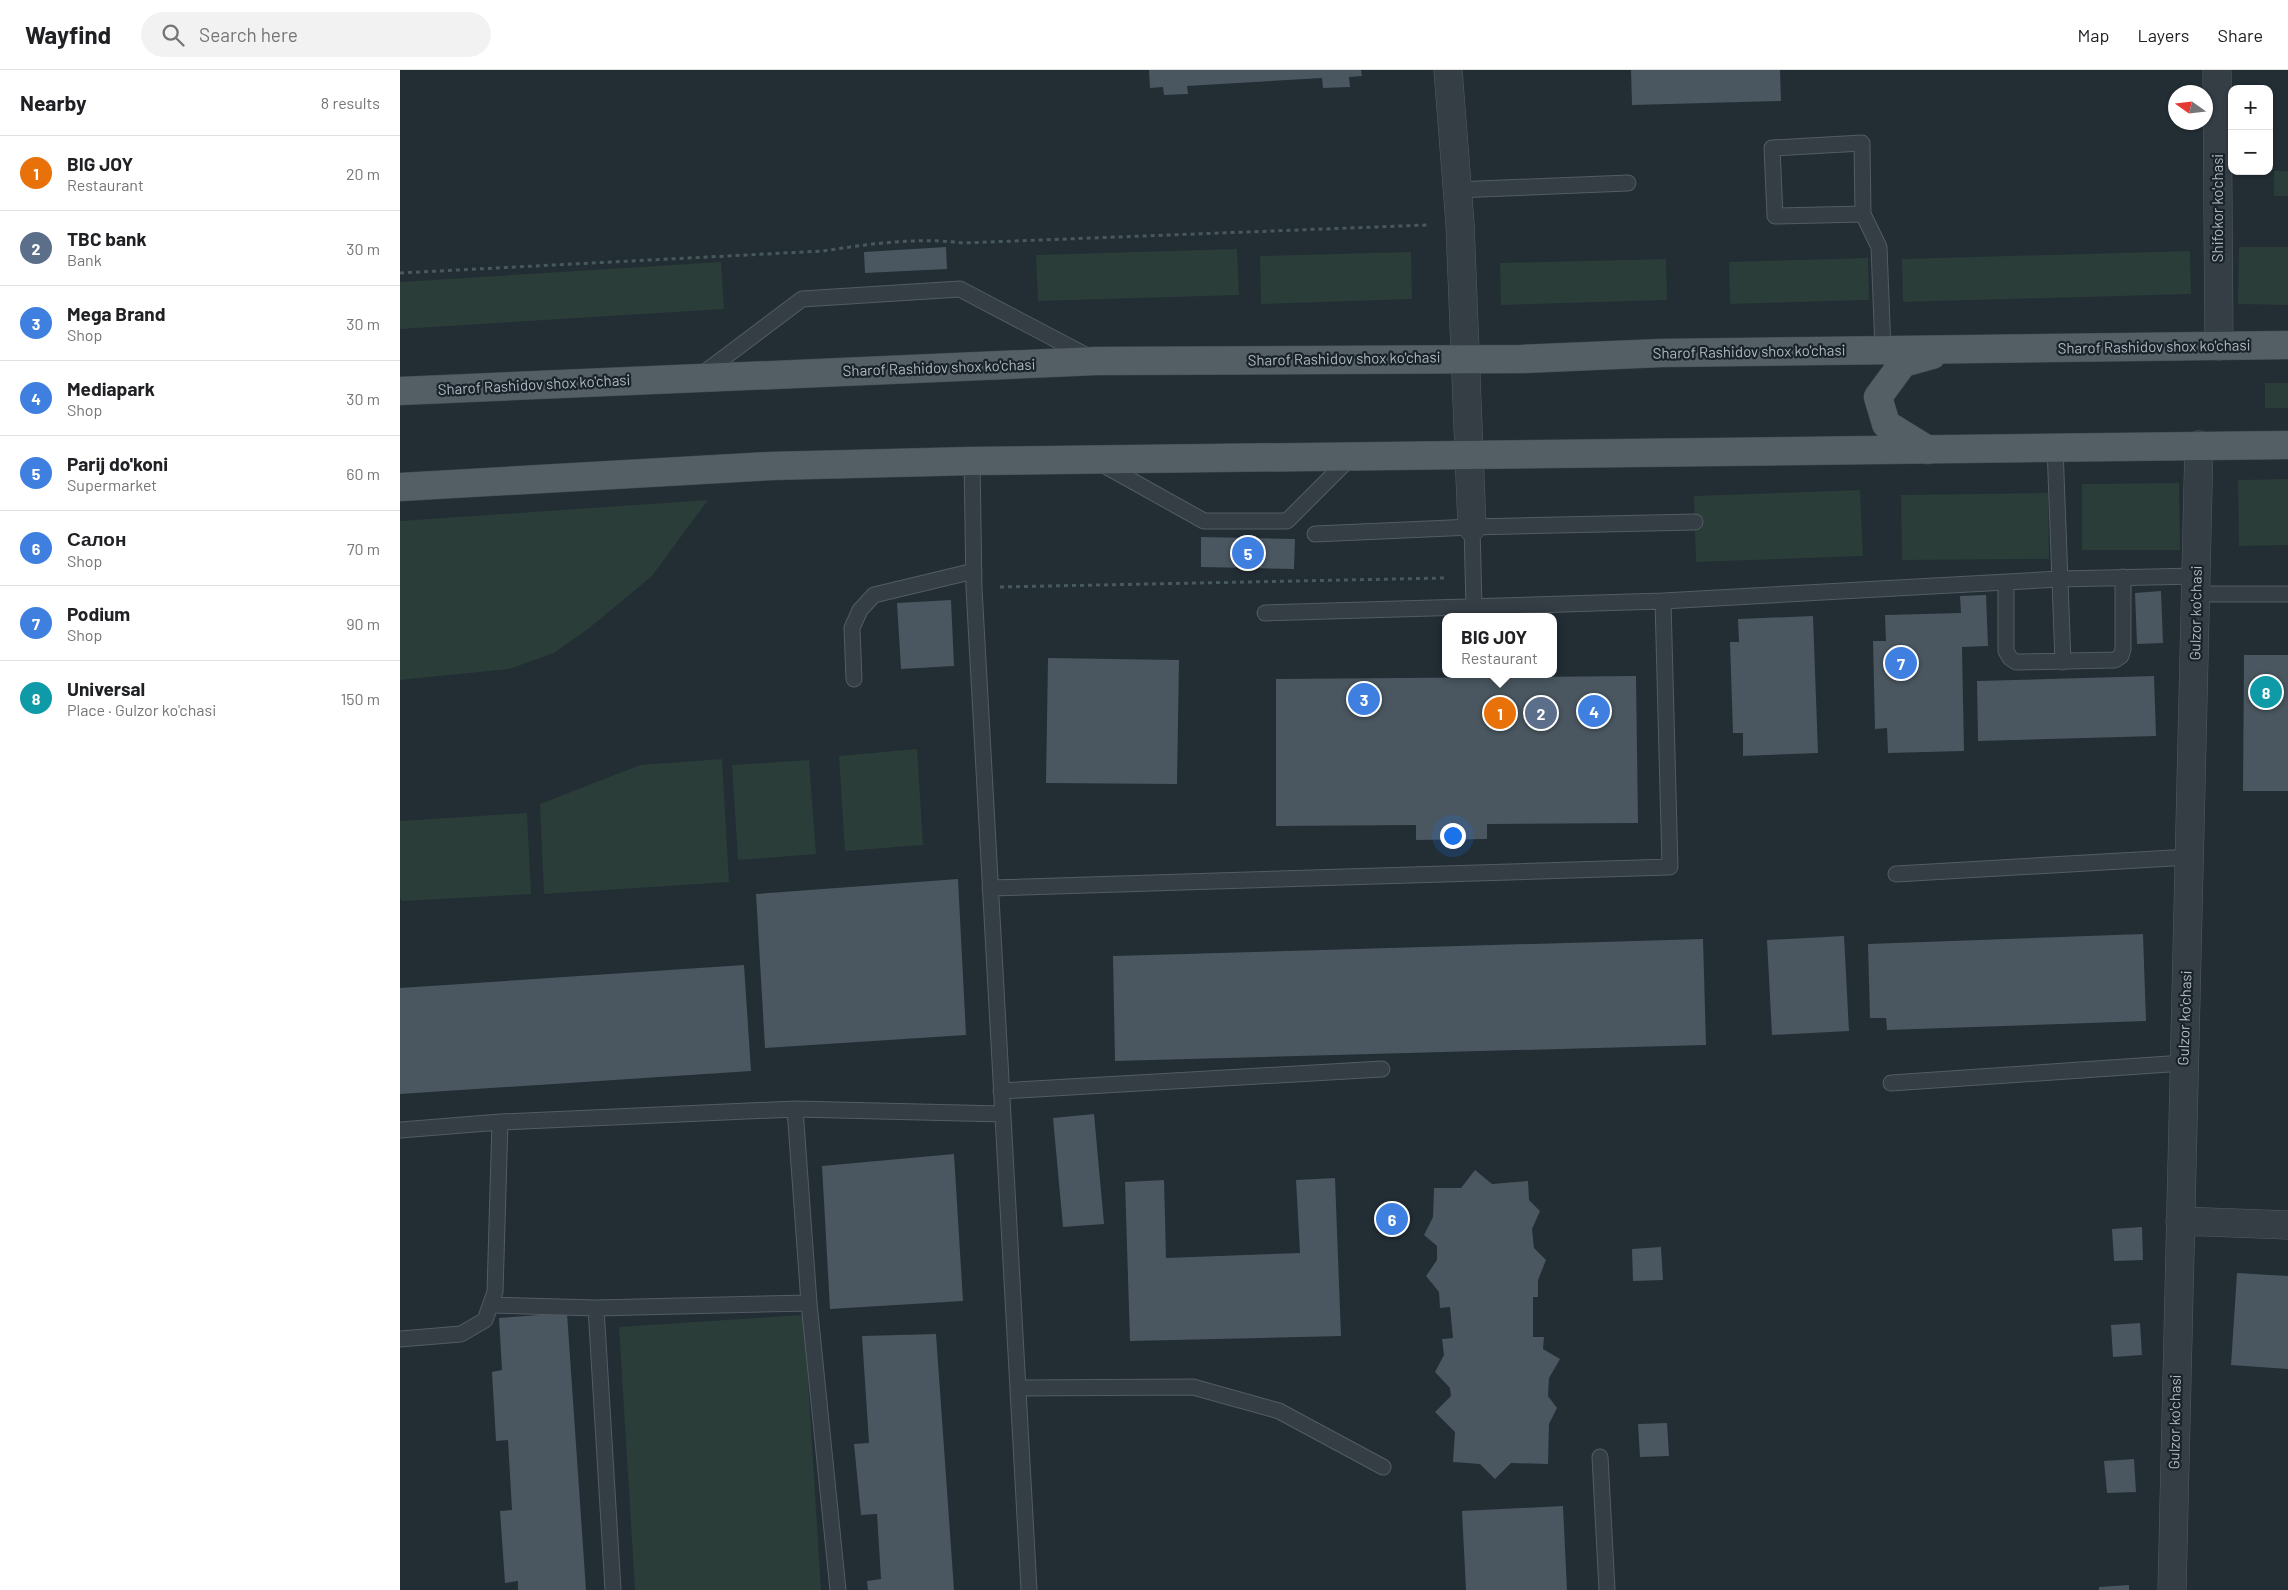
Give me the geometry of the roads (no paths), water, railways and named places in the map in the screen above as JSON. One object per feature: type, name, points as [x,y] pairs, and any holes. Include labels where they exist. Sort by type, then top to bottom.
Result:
[{"type":"main road","name":"Sharof Rashidov shox ko'chasi","points":[[400,391],[1096,361],[1521,359],[1661,353],[2218,346],[2285,342]]},
{"type":"main road","points":[[1928,450],[1886,424],[1878,397],[1903,363],[1950,350]]},
{"type":"main road","points":[[400,486],[771,466],[972,461],[2288,445]]},
{"type":"street","points":[[1448,70],[1455,190],[1460,224],[1472,527]]},
{"type":"street","name":"Shifokor ko'chasi","points":[[2216,70],[2218,346]]},
{"type":"street","name":"Gulzor ko'chasi","points":[[2172,1590],[2199,445]]},
{"type":"street","points":[[2180,1221],[2288,1225]]},
{"type":"lane","points":[[1863,214],[1775,216],[1772,148],[1862,143],[1863,214],[1879,247],[1883,350]]},
{"type":"lane","points":[[1455,190],[1628,183]]},
{"type":"lane","points":[[698,378],[802,299],[960,289],[1096,361]]},
{"type":"lane","points":[[2055,447],[2059,579],[2064,662]]},
{"type":"lane","points":[[1094,460],[1204,521],[1286,521],[1351,457]]},
{"type":"lane","points":[[972,461],[974,571],[990,888],[1029,1590]]},
{"type":"lane","points":[[1315,534],[1472,527],[1695,522]]},
{"type":"lane","points":[[1472,527],[1474,607]]},
{"type":"lane","points":[[854,679],[852,628],[860,610],[874,596],[974,571]]},
{"type":"lane","points":[[2006,583],[2006,651],[2010,658],[2016,662],[2116,660],[2121,656],[2123,649],[2124,577]]},
{"type":"lane","points":[[1265,613],[1663,601],[2124,577],[2288,594]]},
{"type":"lane","points":[[990,888],[1670,867],[1663,601]]},
{"type":"lane","points":[[1896,874],[2190,857]]},
{"type":"lane","points":[[1890,1083],[2184,1063]]},
{"type":"lane","points":[[1001,1092],[1382,1069]]},
{"type":"lane","points":[[400,1130],[500,1122],[795,1109],[1003,1114]]},
{"type":"lane","points":[[795,1109],[809,1303],[838,1590]]},
{"type":"lane","points":[[400,1339],[461,1334],[485,1320],[495,1292],[500,1122]]},
{"type":"lane","points":[[490,1305],[596,1308],[809,1303]]},
{"type":"lane","points":[[596,1308],[614,1590]]},
{"type":"lane","points":[[1018,1388],[1193,1387],[1279,1411],[1383,1467]]},
{"type":"lane","points":[[1600,1457],[1607,1590]]},
{"type":"place","name":"Parij do'koni","points":[[1248,553]]},
{"type":"place","name":"Podium","points":[[1901,663]]},
{"type":"place","name":"Universal","points":[[2266,692]]},
{"type":"place","name":"Mega Brand","points":[[1364,699]]},
{"type":"place","name":"Mediapark","points":[[1594,711]]},
{"type":"place","name":"BIG JOY","points":[[1500,713]]},
{"type":"place","name":"TBC bank","points":[[1541,713]]},
{"type":"place","name":"Салон","points":[[1392,1219]]}]
